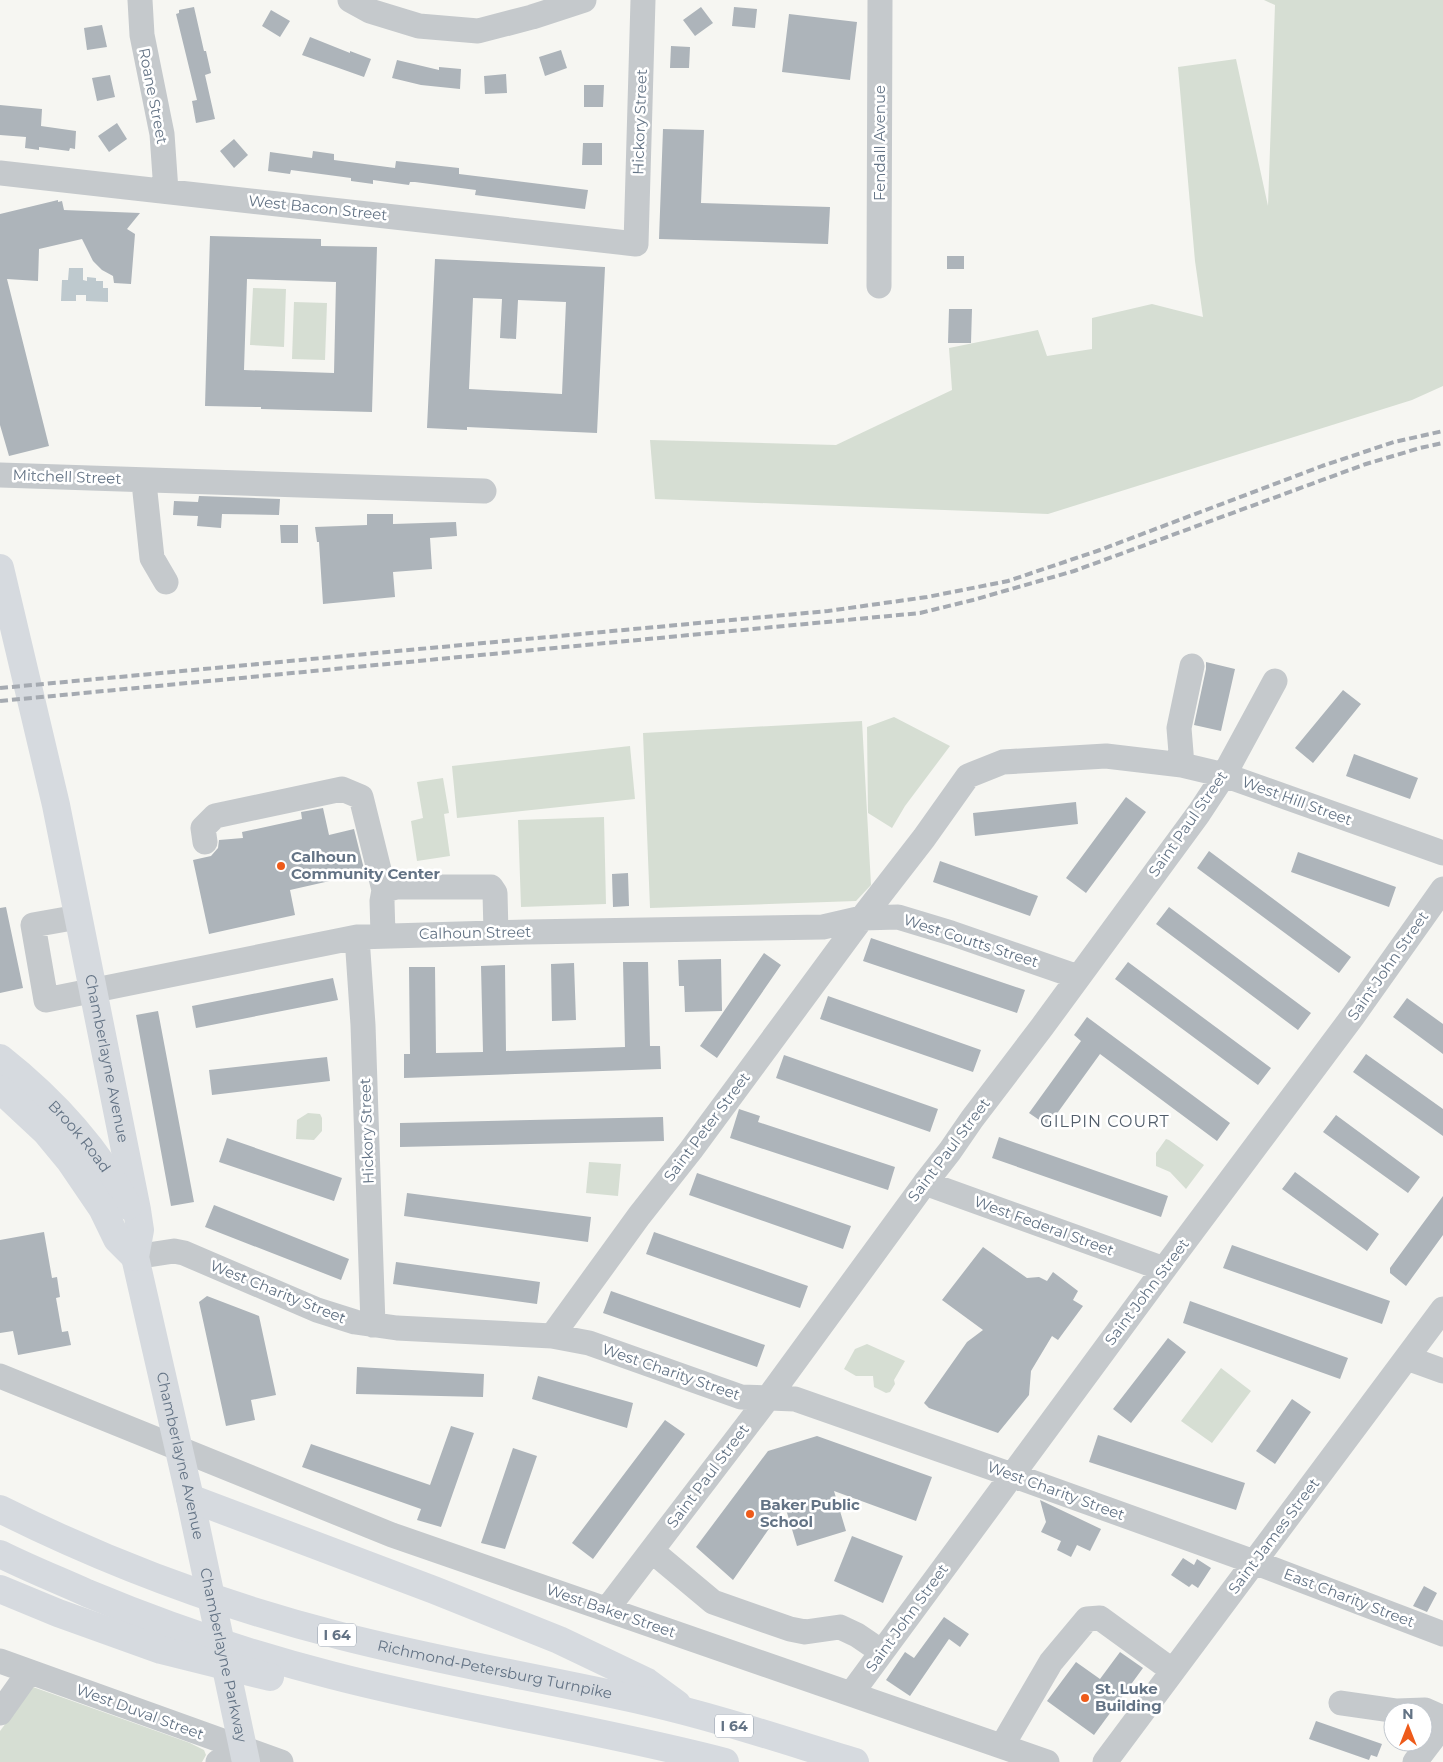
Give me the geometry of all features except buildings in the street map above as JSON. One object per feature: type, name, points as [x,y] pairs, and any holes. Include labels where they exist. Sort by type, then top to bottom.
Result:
[{"type":"main road","name":"Chamberlayne Avenue","points":[[0,568],[56,805],[140,1230],[135,1258],[201,1550]]},
{"type":"main road","name":"Brook Road","points":[[0,1058],[41,1092],[77,1131],[116,1185],[140,1230]]},
{"type":"main road","name":"Brook Road","points":[[0,1089],[46,1132],[70,1161],[98,1202],[117,1239],[135,1258]]},
{"type":"main road","points":[[190,1498],[434,1590],[559,1640],[648,1682],[688,1712]]},
{"type":"main road","name":"Richmond-Petersburg Turnpike","points":[[0,1509],[80,1547],[169,1582],[286,1620],[400,1650],[527,1675],[688,1712],[855,1762]]},
{"type":"main road","name":"Chamberlayne Parkway","points":[[201,1550],[244,1755]]},
{"type":"main road","name":"I 64","points":[[0,1554],[122,1607],[208,1639],[272,1659],[333,1676],[668,1747],[724,1762]]},
{"type":"main road","points":[[0,1589],[58,1613],[161,1650],[298,1685],[427,1697]]},
{"type":"street","name":"Roane Street","points":[[140,0],[142,34],[162,134],[166,191]]},
{"type":"street","points":[[350,0],[370,11],[419,26],[478,30],[530,8],[584,0]]},
{"type":"street","name":"Hickory Street","points":[[636,244],[643,0]]},
{"type":"street","name":"Fendall Avenue","points":[[879,286],[880,0]]},
{"type":"street","name":"West Bacon Street","points":[[0,173],[636,244]]},
{"type":"street","name":"Mitchell Street","points":[[0,474],[484,491]]},
{"type":"street","points":[[140,480],[145,492],[152,558],[166,582]]},
{"type":"street","points":[[1182,765],[1180,728],[1192,666]]},
{"type":"street","name":"Saint Paul Street","points":[[607,1609],[768,1398],[1199,813],[1224,775],[1275,681]]},
{"type":"street","name":"West Hill Street","points":[[862,918],[924,838],[968,776],[1003,762],[1106,756],[1182,765],[1224,775],[1443,853]]},
{"type":"street","points":[[205,842],[203,828],[214,816],[342,789],[361,797],[384,890],[382,901],[383,935]]},
{"type":"street","points":[[384,890],[396,888],[491,887],[495,894],[496,933]]},
{"type":"street","name":"Saint John Street","points":[[851,1694],[1347,1024],[1443,889]]},
{"type":"street","name":"Calhoun Street","points":[[78,917],[33,925],[46,1000],[357,937],[823,927],[862,918]]},
{"type":"street","name":"West Coutts Street","points":[[862,918],[898,917],[951,933],[1078,977]]},
{"type":"street","name":"Saint Peter Street","points":[[552,1336],[639,1216],[703,1134],[862,918]]},
{"type":"street","name":"Hickory Street","points":[[357,937],[364,1043],[372,1325]]},
{"type":"street","name":"West Federal Street","points":[[925,1183],[1164,1269]]},
{"type":"street","name":"West Charity Street","points":[[135,1258],[174,1251],[184,1253],[317,1310],[336,1317],[372,1325],[552,1336],[588,1343],[741,1397],[795,1399],[1254,1562]]},
{"type":"street","name":"Saint James Street","points":[[1105,1762],[1443,1310]]},
{"type":"street","points":[[1407,1358],[1443,1371]]},
{"type":"street","name":"West Baker Street","points":[[0,1376],[392,1535],[1046,1762]]},
{"type":"street","points":[[652,1550],[714,1602],[790,1629],[804,1632],[840,1626],[882,1652]]},
{"type":"street","name":"East Charity Street","points":[[1254,1562],[1443,1634]]},
{"type":"street","points":[[1002,1746],[1051,1662],[1087,1619],[1100,1618],[1173,1671]]},
{"type":"street","name":"West Duval Street","points":[[0,1661],[244,1755],[281,1762]]},
{"type":"street","points":[[0,1713],[29,1672]]},
{"type":"street","points":[[1341,1703],[1397,1711],[1425,1710],[1443,1718]]},
{"type":"street","points":[[1415,1762],[1443,1725]]},
{"type":"street","points":[[218,1762],[244,1755]]},
{"type":"shaded area","points":[[1264,0],[1443,0],[1443,386],[1412,400],[1048,514],[655,499],[650,440],[836,445],[952,390],[949,348],[1038,330],[1047,356],[1092,349],[1092,318],[1152,304],[1203,317],[1195,261],[1178,67],[1236,59],[1268,206],[1275,5]]},
{"type":"shaded area","points":[[69,268],[83,268],[83,280],[87,281],[87,277],[96,278],[96,281],[103,281],[103,288],[108,288],[108,302],[86,301],[86,295],[76,295],[76,301],[61,301],[62,280],[68,280]]},
{"type":"shaded area","points":[[253,288],[286,289],[284,347],[250,345]]},
{"type":"shaded area","points":[[294,302],[327,303],[325,360],[292,359]]},
{"type":"shaded area","points":[[894,717],[950,746],[905,806],[892,828],[868,813],[867,727]]},
{"type":"shaded area","points":[[862,721],[871,885],[856,901],[650,908],[643,733]]},
{"type":"shaded area","points":[[630,746],[635,799],[457,818],[452,766]]},
{"type":"shaded area","points":[[443,778],[449,813],[444,814],[450,856],[417,861],[411,821],[423,818],[417,782]]},
{"type":"shaded area","points":[[604,817],[606,904],[521,907],[518,820]]},
{"type":"shaded area","points":[[308,1113],[320,1114],[322,1118],[322,1131],[314,1140],[296,1139],[297,1120]]},
{"type":"shaded area","points":[[1166,1139],[1204,1165],[1186,1189],[1170,1172],[1156,1166],[1156,1153]]},
{"type":"shaded area","points":[[589,1162],[621,1164],[618,1196],[586,1193]]},
{"type":"shaded area","points":[[867,1344],[905,1361],[894,1380],[895,1384],[890,1392],[886,1393],[874,1387],[873,1376],[856,1376],[844,1369],[855,1349]]},
{"type":"shaded area","points":[[1221,1368],[1251,1391],[1212,1443],[1181,1421]]},
{"type":"shaded area","points":[[33,1687],[190,1743],[204,1750],[206,1755],[202,1762],[0,1762],[0,1731]]},
{"type":"railway","points":[[0,688],[828,611],[927,597],[1008,581],[1100,550],[1322,466],[1394,442],[1443,431]]},
{"type":"railway","points":[[0,701],[920,613],[1074,571],[1366,464],[1443,443]]},
{"type":"place","name":"Calhoun Community Center","points":[[281,866]]},
{"type":"place","name":"Baker Public School","points":[[750,1514]]},
{"type":"place","name":"St. Luke Building","points":[[1085,1698]]},
{"type":"district","name":"GILPIN COURT","points":[[1105,1121]]}]
